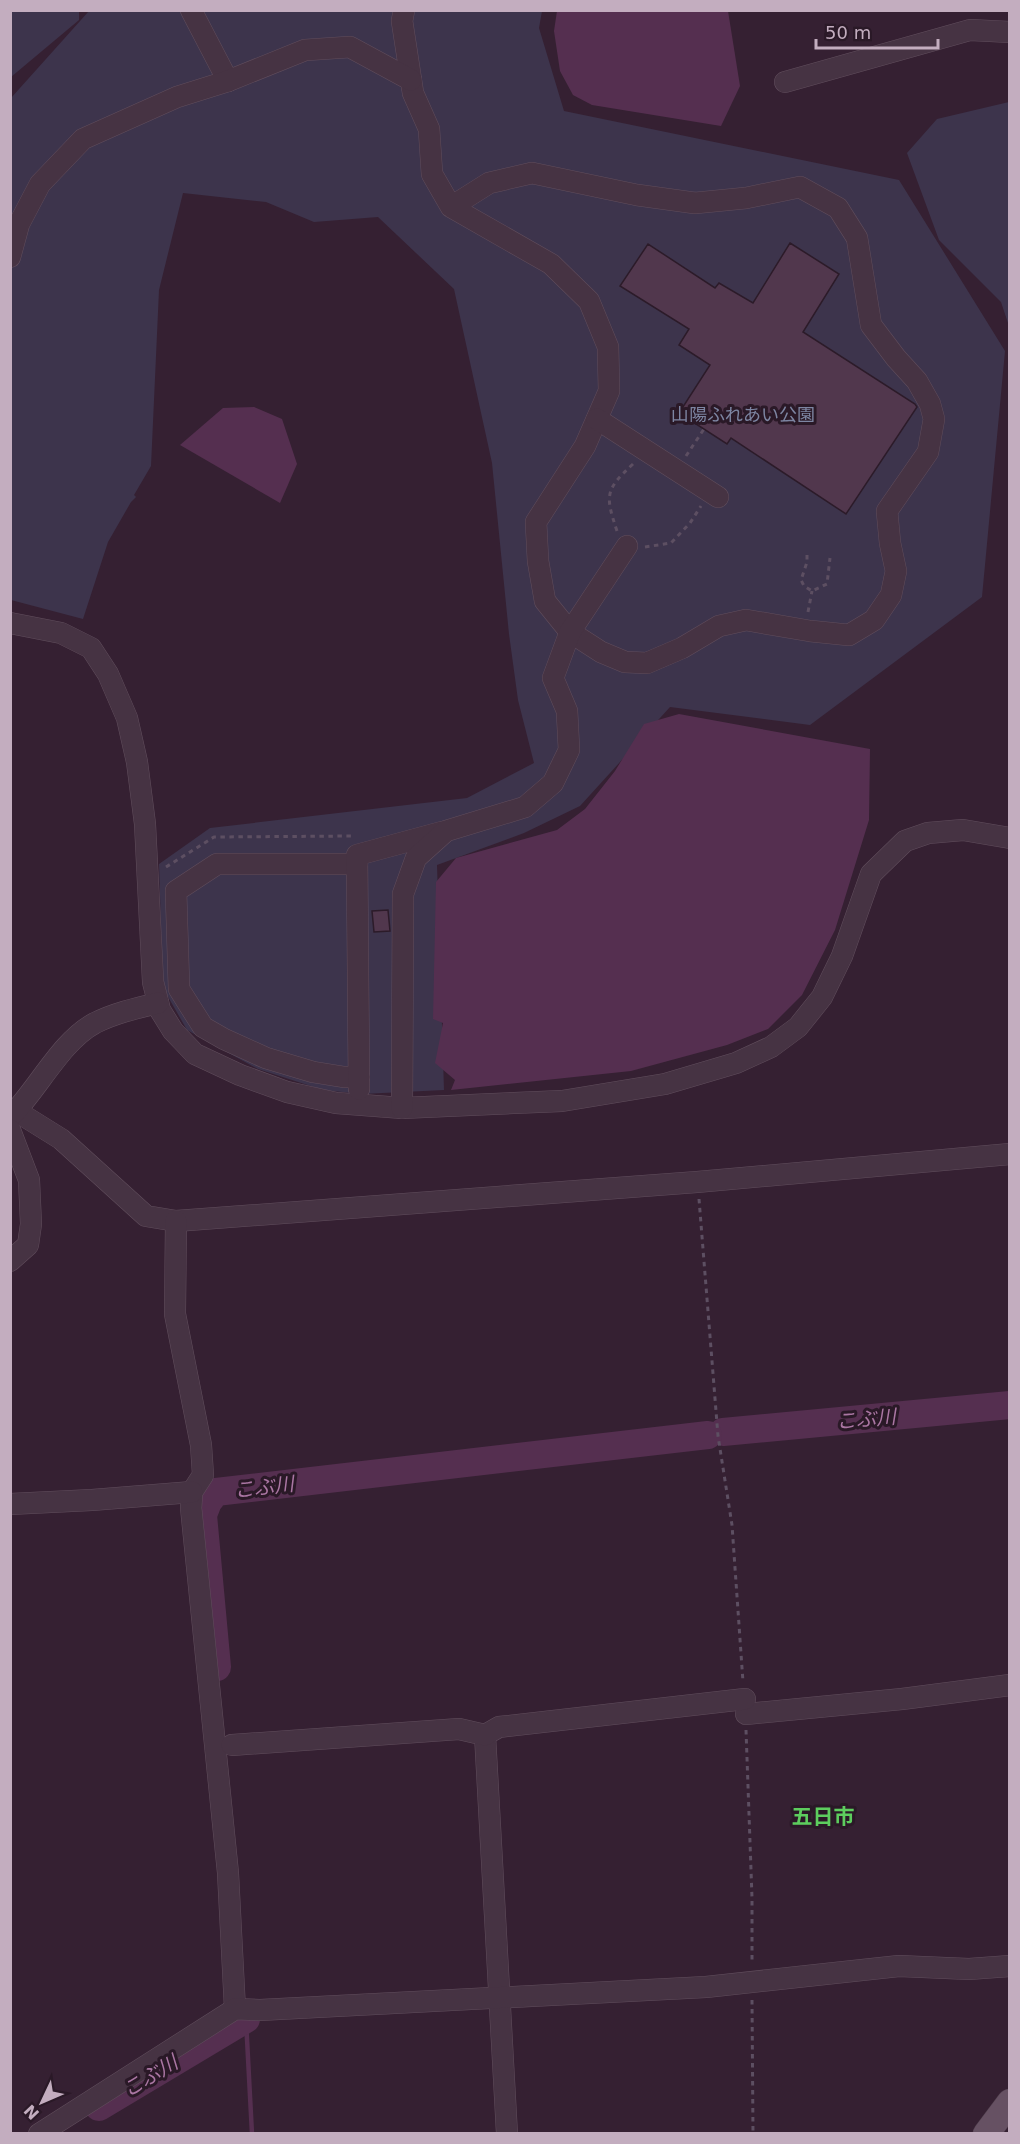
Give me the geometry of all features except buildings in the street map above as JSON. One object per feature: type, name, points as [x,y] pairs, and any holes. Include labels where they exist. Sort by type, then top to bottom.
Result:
[{"type":"main road","points":[[986,2133],[1010,2102]]},
{"type":"street","points":[[191,10],[228,81]]},
{"type":"street","points":[[404,10],[402,21],[413,93],[429,129],[432,174],[451,207],[551,264],[589,301],[608,347],[609,391],[585,446],[536,522],[538,561],[545,601],[570,632],[601,652],[625,662],[647,663],[682,648],[719,626],[746,620],[849,635],[874,620],[891,595],[896,571],[887,511],[928,452],[934,419],[930,404],[917,381],[871,325],[857,238],[838,208],[800,187],[746,198],[695,204],[636,195],[532,173],[489,183],[451,207]]},
{"type":"street","points":[[784,82],[969,30],[1010,32]]},
{"type":"street","points":[[11,253],[19,224],[40,184],[83,139],[177,97],[228,81],[305,50],[350,47],[411,80]]},
{"type":"street","points":[[597,419],[714,494]]},
{"type":"street","points":[[359,1105],[357,855],[525,807],[553,783],[569,750],[567,711],[553,678],[570,632],[627,546]]},
{"type":"street","points":[[10,623],[61,633],[91,648],[108,674],[127,718],[137,762],[145,824],[153,982],[160,1010],[173,1031],[195,1054],[240,1075],[287,1092],[336,1103],[402,1108],[562,1101],[665,1084],[736,1063],[771,1047],[798,1027],[822,997],[842,956],[871,874],[905,841],[928,833],[963,830],[1010,838]]},
{"type":"street","points":[[402,1108],[403,894],[416,858],[446,831]]},
{"type":"street","points":[[148,894],[176,891],[217,864],[357,864]]},
{"type":"street","points":[[176,891],[179,989],[203,1027],[267,1058],[313,1072],[359,1077]]},
{"type":"street","points":[[12,1119],[78,1035],[95,1023],[123,1012],[158,1003]]},
{"type":"street","points":[[12,1119],[61,1139],[146,1216],[176,1221],[697,1182],[1010,1154]]},
{"type":"street","points":[[10,1261],[28,1245],[31,1224],[29,1180],[12,1119]]},
{"type":"street","points":[[176,1221],[175,1314],[201,1445],[203,1475],[192,1492],[191,1508],[228,1873],[235,2009]]},
{"type":"street","points":[[10,1504],[192,1492]]},
{"type":"street","points":[[232,1745],[459,1729],[485,1735],[499,1727],[745,1706],[902,1700],[1010,1685]]},
{"type":"street","points":[[485,1735],[507,2133]]},
{"type":"street","points":[[39,2133],[235,2009],[260,2010],[706,1987],[899,1966],[969,1969],[1010,1966]]},
{"type":"path","points":[[676,470],[704,429]]},
{"type":"path","points":[[644,449],[633,465],[616,479],[607,501],[617,531],[627,546],[641,548],[671,543],[714,494]]},
{"type":"path","points":[[807,555],[801,580],[804,586],[812,591]]},
{"type":"path","points":[[812,591],[827,584],[830,558]]},
{"type":"path","points":[[805,622],[812,591]]},
{"type":"path","points":[[147,872],[159,872],[214,837],[377,836],[387,847]]},
{"type":"path","points":[[697,1182],[718,1436],[732,1525],[745,1706],[752,1898],[753,2133]]},
{"type":"green space","points":[[11,10],[79,11],[79,20],[11,77]]},
{"type":"green space","name":"山陽ふれあい公園","points":[[89,11],[542,11],[539,28],[564,111],[899,180],[1005,351],[982,597],[810,725],[670,707],[580,806],[524,833],[437,865],[444,1090],[362,1094],[323,1090],[258,1069],[187,1030],[163,988],[159,864],[210,828],[467,798],[534,763],[518,700],[492,463],[454,289],[378,217],[314,222],[266,202],[183,193],[159,290],[151,466],[134,495],[136,497],[108,542],[83,619],[11,600],[11,98]]},
{"type":"green space","points":[[1010,102],[1009,326],[1001,302],[939,240],[907,153],[937,119]]},
{"type":"shaded area","points":[[557,11],[728,11],[740,86],[721,126],[592,105],[573,95],[560,71],[554,31]]},
{"type":"shaded area","points":[[254,407],[282,419],[297,464],[280,503],[180,445],[223,408]]},
{"type":"shaded area","points":[[679,714],[870,749],[869,820],[835,930],[802,995],[768,1029],[727,1045],[631,1071],[451,1090],[455,1080],[435,1063],[443,1023],[433,1019],[436,882],[456,858],[557,830],[585,809],[615,771],[644,724]]},
{"type":"waterway","name":"こぶ川","points":[[723,1432],[1010,1405]]},
{"type":"waterway","name":"こぶ川","points":[[217,1667],[203,1515],[208,1502],[216,1492],[708,1435]]},
{"type":"waterway","name":"こぶ川","points":[[99,2107],[246,2019]]},
{"type":"waterway","points":[[246,2020],[252,2134]]},
{"type":"district","name":"五日市","points":[[823,1817]]}]
